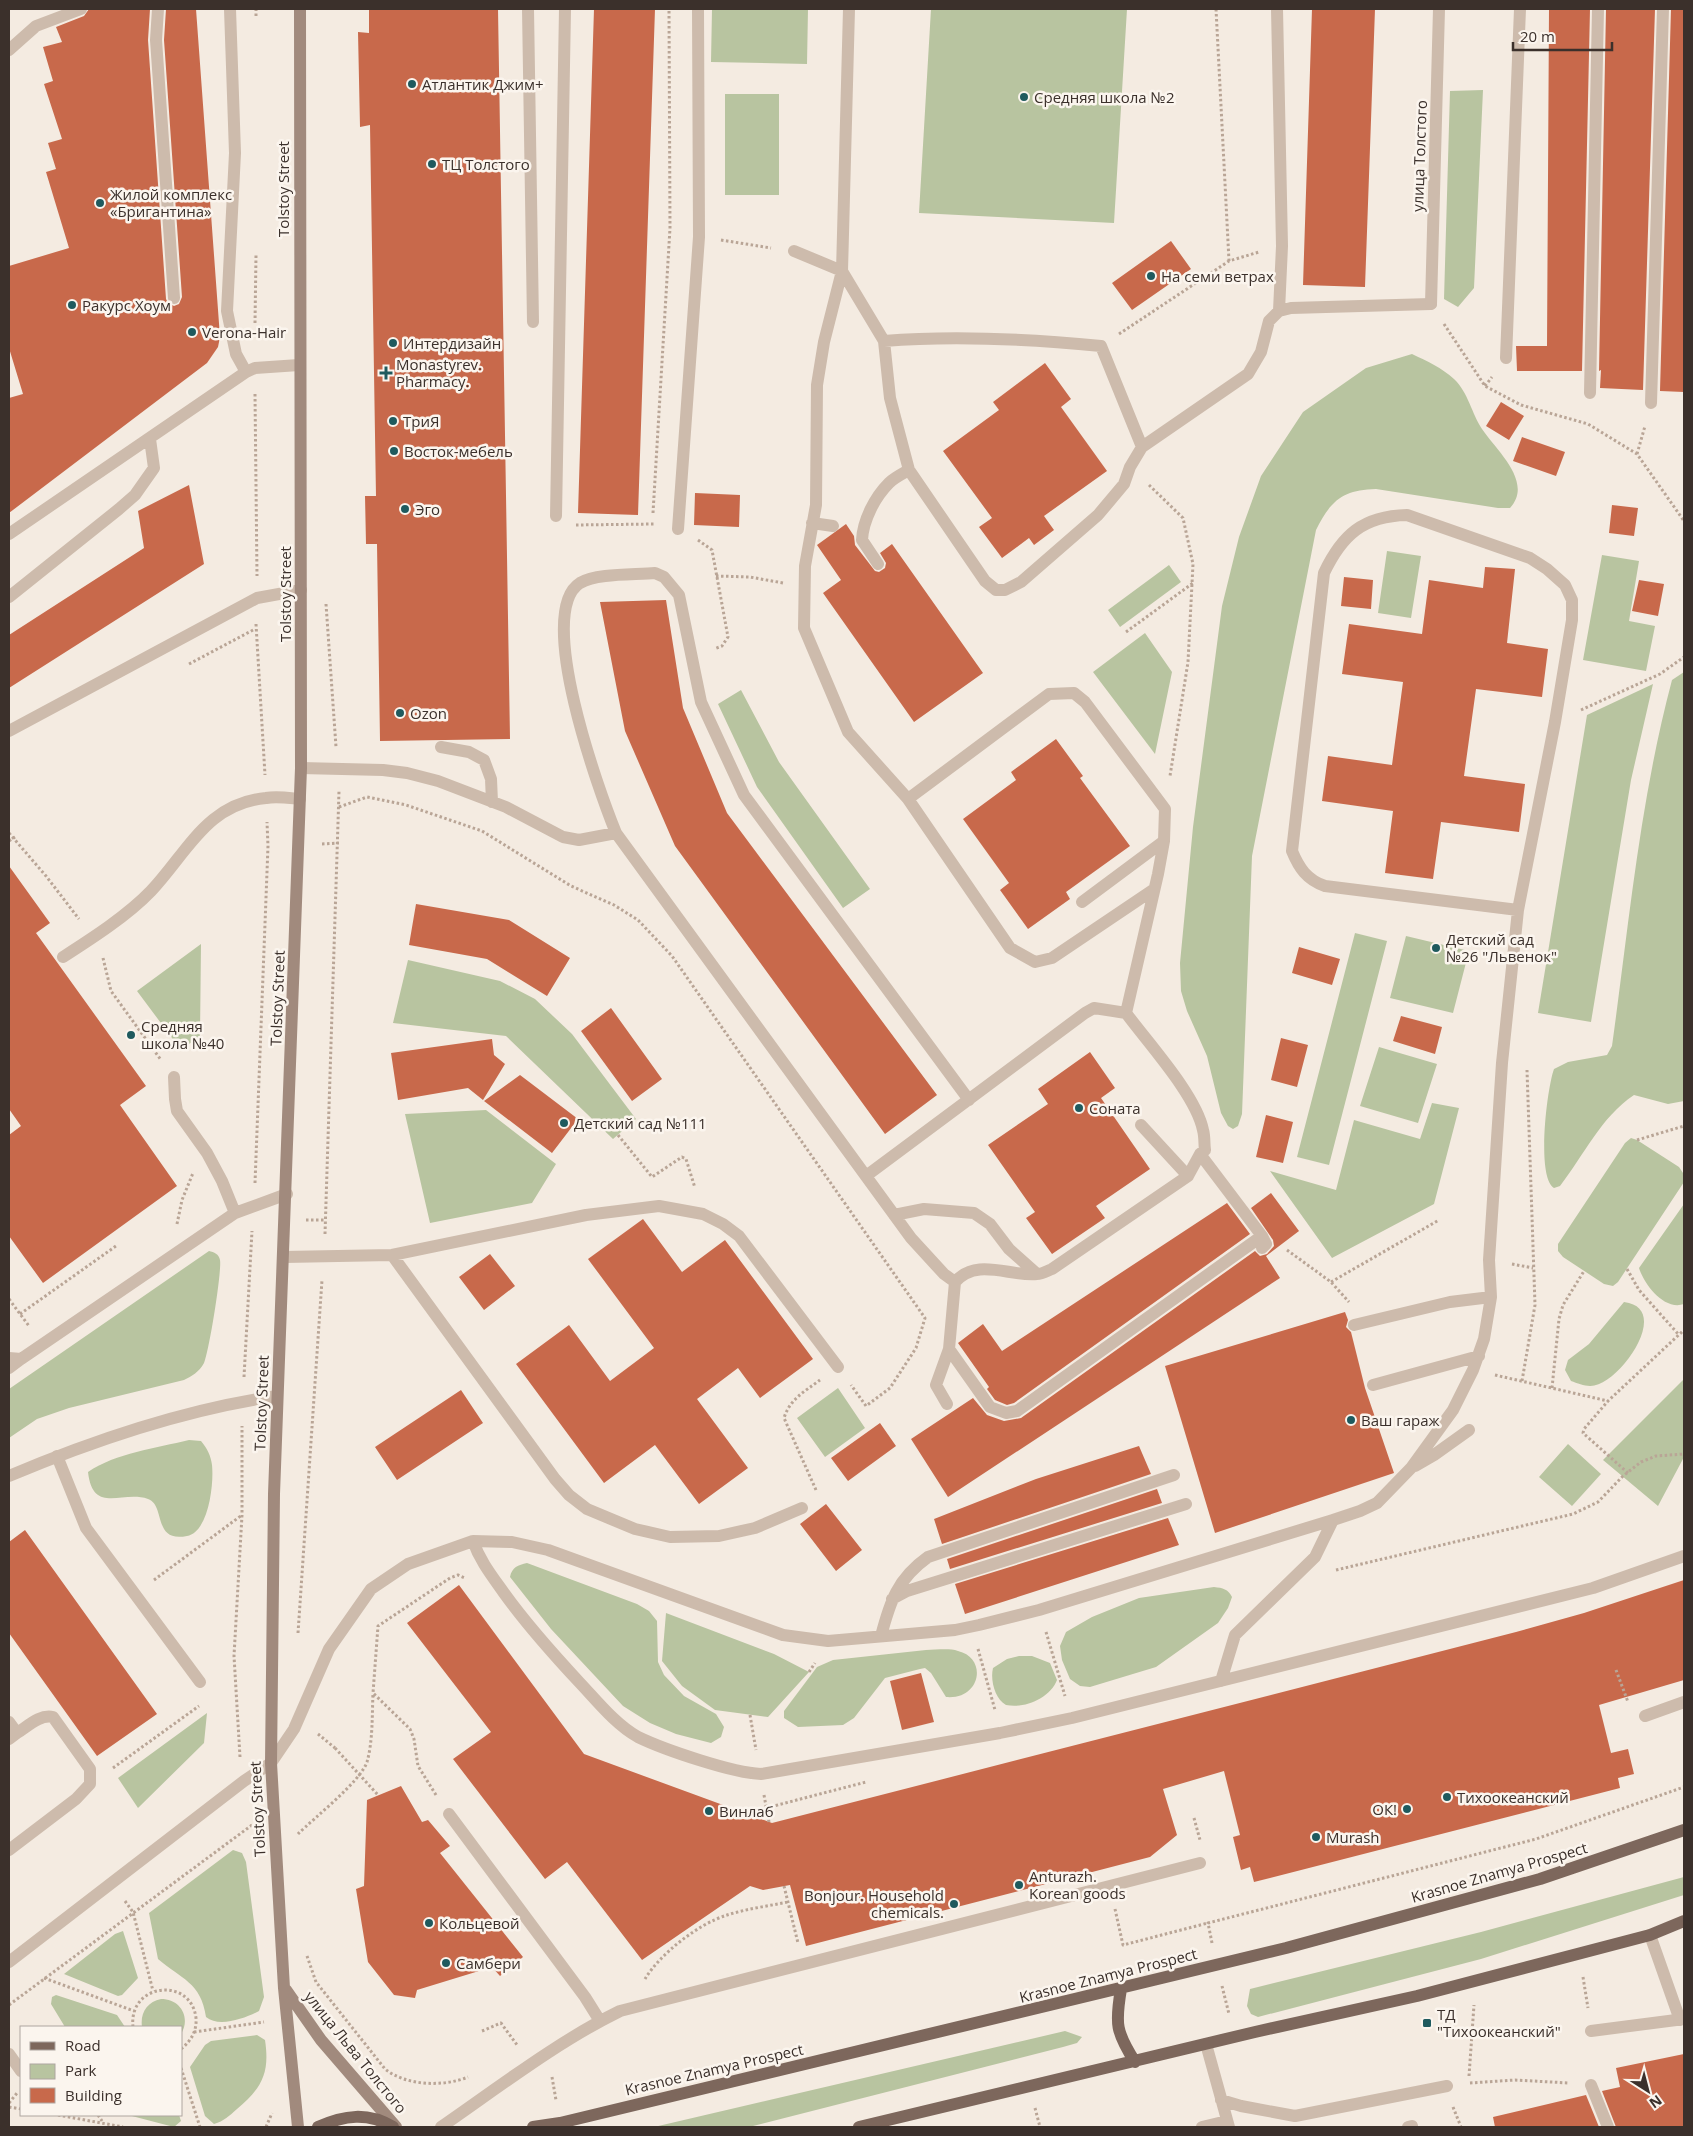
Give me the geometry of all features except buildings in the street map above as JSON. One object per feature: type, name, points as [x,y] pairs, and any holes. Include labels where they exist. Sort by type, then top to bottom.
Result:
[{"type":"main road","name":"Tolstoy Street","points":[[284,1988],[271,1763],[278,1396],[287,1194],[301,768],[300,9]]},
{"type":"main road","name":"Krasnoe Znamya Prospect","points":[[533,2127],[560,2123],[1217,1966],[1540,1879],[1684,1830]]},
{"type":"main road","points":[[859,2127],[1234,2037],[1418,1996],[1650,1935],[1684,1921]]},
{"type":"main road","name":"улица Льва Толстого","points":[[284,1988],[298,2127]]},
{"type":"main road","name":"улица Льва Толстого","points":[[284,1988],[321,2040],[395,2127]]},
{"type":"main road","points":[[1121,1989],[1116,2019],[1122,2042],[1136,2062]]},
{"type":"main road","points":[[318,2127],[341,2117],[356,2116],[371,2118],[395,2127]]},
{"type":"street","points":[[9,50],[36,26],[81,9]]},
{"type":"street","points":[[158,9],[156,40],[174,298]]},
{"type":"street","points":[[230,9],[235,153],[227,311],[236,354],[250,370]]},
{"type":"street","points":[[528,9],[532,322]]},
{"type":"street","points":[[556,516],[565,9]]},
{"type":"street","points":[[678,529],[699,238],[698,9]]},
{"type":"street","points":[[849,9],[842,271],[824,342],[817,385],[816,504],[803,586],[804,628],[848,732],[908,799],[1010,948],[1035,962],[1052,958],[1153,890]]},
{"type":"street","points":[[794,251],[842,271],[884,341],[890,398],[909,470],[986,581],[996,590],[1005,590],[1021,582],[1108,505],[1124,484],[1130,467],[1142,447],[1248,374],[1261,352],[1269,321],[1279,311],[1282,246],[1277,9]]},
{"type":"street","name":"улица Толстого","points":[[1279,311],[1291,308],[1431,304],[1439,9]]},
{"type":"street","points":[[1506,358],[1520,9]]},
{"type":"street","points":[[1590,393],[1598,9]]},
{"type":"street","points":[[1651,403],[1663,9]]},
{"type":"street","points":[[884,341],[926,339],[1015,341],[1100,346],[1142,447]]},
{"type":"street","points":[[9,534],[250,370],[299,365]]},
{"type":"street","points":[[9,598],[135,495],[154,468],[150,439]]},
{"type":"street","points":[[878,564],[862,540],[866,521],[876,500],[889,482],[909,470]]},
{"type":"street","points":[[9,1962],[244,1780],[271,1763],[294,1729],[329,1649],[371,1589],[408,1564],[473,1541],[512,1542],[548,1550],[783,1635],[828,1640],[881,1636],[971,1627],[1038,1610],[1333,1520],[1360,1511],[1376,1503],[1411,1468],[1453,1410],[1479,1356],[1491,1297],[1489,1260],[1492,1198],[1505,1026],[1518,910],[1555,722],[1572,620],[1572,600],[1565,585],[1548,569],[1530,558],[1407,515],[1388,516],[1372,521],[1357,528],[1344,539],[1332,556],[1324,573],[1292,850],[1298,866],[1313,882],[1325,886],[1518,910]]},
{"type":"street","points":[[812,523],[833,526]]},
{"type":"street","points":[[955,1282],[926,1254],[894,1215],[616,833],[582,735],[566,658],[562,621],[568,600],[579,583],[594,578],[655,573],[664,577],[679,595],[701,702],[744,795],[969,1100]]},
{"type":"street","points":[[9,731],[257,598],[301,590]]},
{"type":"street","points":[[908,799],[1049,694],[1061,692],[1074,693],[1085,702],[1165,809],[1164,841],[1126,1014]]},
{"type":"street","points":[[441,747],[469,752],[484,760],[491,779],[492,802]]},
{"type":"street","points":[[301,768],[383,770],[407,773],[438,781],[492,802],[563,837],[580,840],[616,833]]},
{"type":"street","points":[[62,958],[93,938],[151,891],[192,840],[212,820],[233,806],[266,798],[300,799]]},
{"type":"street","points":[[1082,902],[1164,841]]},
{"type":"street","points":[[866,1176],[1094,1008],[1126,1014],[1177,1080],[1199,1117],[1204,1131],[1205,1150],[1200,1154],[1188,1176],[1074,1256],[1052,1269],[1037,1274],[988,1268],[968,1272],[955,1282],[949,1349],[936,1385],[948,1404]]},
{"type":"street","points":[[174,1077],[174,1099],[177,1111],[207,1153],[222,1181],[235,1213]]},
{"type":"street","points":[[1141,1126],[1188,1176]]},
{"type":"street","points":[[949,1349],[990,1407],[1006,1414],[1017,1411],[1262,1242],[1200,1154]]},
{"type":"street","points":[[9,1368],[15,1358],[42,1343],[235,1213],[287,1194]]},
{"type":"street","points":[[284,1257],[392,1255],[616,1210],[659,1206],[702,1214],[723,1224],[740,1236],[838,1367]]},
{"type":"street","points":[[894,1215],[924,1209],[974,1213],[990,1224],[1009,1249],[1037,1274]]},
{"type":"street","points":[[392,1255],[555,1479],[569,1495],[587,1509],[634,1528],[670,1537],[719,1536],[756,1528],[802,1508]]},
{"type":"street","points":[[1354,1325],[1450,1302],[1491,1297]]},
{"type":"street","points":[[1373,1385],[1479,1356]]},
{"type":"street","points":[[9,1476],[57,1456],[139,1429],[243,1401],[278,1396]]},
{"type":"street","points":[[1411,1468],[1434,1456],[1469,1430]]},
{"type":"street","points":[[57,1456],[86,1528],[200,1682]]},
{"type":"street","points":[[881,1636],[890,1600],[910,1570],[928,1557],[1174,1475]]},
{"type":"street","points":[[890,1600],[907,1591],[1186,1504]]},
{"type":"street","points":[[1221,1681],[1235,1635],[1315,1557],[1333,1520]]},
{"type":"street","points":[[473,1541],[477,1554],[532,1632],[616,1720],[637,1736],[669,1749],[748,1774],[761,1774],[1000,1733],[1072,1718],[1593,1588],[1684,1556]]},
{"type":"street","points":[[1645,1716],[1684,1702]]},
{"type":"street","points":[[9,1722],[13,1736],[36,1720],[47,1715],[54,1717],[90,1769],[90,1784],[76,1799],[9,1850]]},
{"type":"street","points":[[449,1814],[585,1997],[600,2021]]},
{"type":"street","points":[[441,2127],[514,2076],[600,2021],[620,2011],[1200,1863]]},
{"type":"street","points":[[1592,2031],[1682,2020],[1650,1935]]},
{"type":"street","points":[[1202,2127],[1228,2124],[1206,2044]]},
{"type":"street","points":[[9,2054],[20,2070]]},
{"type":"street","points":[[1591,2085],[1608,2127]]},
{"type":"street","points":[[1221,2100],[1297,2122],[1448,2086]]},
{"type":"path","points":[[256,9],[256,19]]},
{"type":"path","points":[[653,524],[670,228],[669,9]]},
{"type":"path","points":[[1216,9],[1228,261]]},
{"type":"path","points":[[740,244],[794,251]]},
{"type":"path","points":[[256,246],[256,324]]},
{"type":"path","points":[[1100,346],[1228,261],[1282,246]]},
{"type":"path","points":[[250,370],[257,598],[255,629],[268,846],[254,1206],[243,1401],[242,1515],[234,1656],[238,1744],[253,1834]]},
{"type":"path","points":[[1637,454],[1651,403]]},
{"type":"path","points":[[1588,424],[1637,454],[1684,521]]},
{"type":"path","points":[[1163,498],[1183,518],[1193,564],[1188,662],[1165,809]]},
{"type":"path","points":[[556,516],[556,520],[570,525],[653,524],[678,529],[712,550],[728,637]]},
{"type":"path","points":[[716,576],[750,578],[803,586]]},
{"type":"path","points":[[1126,632],[1193,583]]},
{"type":"path","points":[[1555,722],[1660,674],[1684,657]]},
{"type":"path","points":[[339,807],[366,797],[406,805],[482,831],[571,886],[614,905],[638,920],[672,956],[925,1318],[916,1348],[890,1388],[866,1406],[838,1367],[793,1400],[788,1406],[784,1418],[816,1488]]},
{"type":"path","points":[[9,833],[15,837],[62,896]]},
{"type":"path","points":[[9,841],[15,837]]},
{"type":"path","points":[[93,938],[101,949],[111,991],[174,1077]]},
{"type":"path","points":[[1522,1381],[1535,1305],[1529,1088]]},
{"type":"path","points":[[1637,1140],[1684,1126]]},
{"type":"path","points":[[618,1135],[652,1177],[682,1157],[686,1159],[702,1214]]},
{"type":"path","points":[[180,1249],[177,1227],[182,1200],[189,1178],[207,1153]]},
{"type":"path","points":[[1355,1310],[1331,1282],[1439,1220]]},
{"type":"path","points":[[20,1314],[116,1246]]},
{"type":"path","points":[[1627,1269],[1638,1290],[1679,1335]]},
{"type":"path","points":[[1552,1388],[1559,1319],[1563,1305],[1584,1271]]},
{"type":"path","points":[[9,1299],[42,1343]]},
{"type":"path","points":[[1628,1472],[1583,1433],[1608,1401],[1684,1330]]},
{"type":"path","points":[[1504,1377],[1608,1401]]},
{"type":"path","points":[[1293,1577],[1359,1565],[1572,1514],[1598,1502],[1628,1472],[1641,1462],[1656,1456],[1684,1454]]},
{"type":"path","points":[[134,1595],[242,1515]]},
{"type":"path","points":[[296,1836],[354,1783],[362,1772],[370,1744],[378,1626],[450,1578],[458,1575],[470,1582]]},
{"type":"path","points":[[1038,1610],[1072,1718]]},
{"type":"path","points":[[971,1627],[1000,1733]]},
{"type":"path","points":[[1616,1670],[1628,1702],[1636,1712],[1645,1716]]},
{"type":"path","points":[[90,1784],[211,1697],[200,1682]]},
{"type":"path","points":[[373,1693],[410,1729],[414,1738],[418,1766],[441,1802]]},
{"type":"path","points":[[750,1715],[761,1774]]},
{"type":"path","points":[[336,1748],[378,1795]]},
{"type":"path","points":[[1115,1908],[1123,1945],[1536,1839],[1684,1787]]},
{"type":"path","points":[[9,2005],[252,1824]]},
{"type":"path","points":[[111,1883],[133,1912],[153,1992]]},
{"type":"path","points":[[784,1886],[798,1947]]},
{"type":"path","points":[[643,1983],[662,1956],[710,1923],[726,1916],[788,1902]]},
{"type":"path","points":[[1208,1923],[1234,2037]]},
{"type":"path","points":[[44,1978],[134,2011]]},
{"type":"path","points":[[284,1988],[316,1982]]},
{"type":"path","points":[[133,2026],[134,2011],[140,2000],[153,1992],[173,1991],[187,1999],[195,2013],[194,2032],[182,2047]]},
{"type":"path","points":[[1468,2083],[1474,2002]]},
{"type":"path","points":[[194,2032],[254,2023]]},
{"type":"path","points":[[482,2031],[501,2023],[518,2048]]},
{"type":"path","points":[[182,2071],[200,2127]]},
{"type":"path","points":[[1448,2086],[1468,2083],[1550,2081],[1591,2085]]},
{"type":"path","points":[[1033,2103],[1040,2127]]},
{"type":"path","points":[[64,2116],[123,2127]]},
{"type":"path","points":[[99,2116],[103,2122]]},
{"type":"green space","points":[[712,9],[808,9],[807,64],[711,62]]},
{"type":"green space","points":[[931,9],[1127,9],[1114,223],[919,213]]},
{"type":"green space","points":[[1483,90],[1474,288],[1458,307],[1444,299],[1450,91]]},
{"type":"green space","points":[[725,94],[779,94],[779,195],[725,195]]},
{"type":"green space","points":[[1412,354],[1439,368],[1459,384],[1482,429],[1503,456],[1515,477],[1518,488],[1516,498],[1510,508],[1498,508],[1376,489],[1365,490],[1339,499],[1327,511],[1316,530],[1252,856],[1242,1114],[1238,1126],[1233,1129],[1228,1126],[1221,1113],[1207,1056],[1187,1011],[1181,991],[1180,963],[1193,827],[1222,606],[1239,537],[1261,476],[1303,412],[1366,368]]},
{"type":"green space","points":[[1387,551],[1421,556],[1411,618],[1378,613]]},
{"type":"green space","points":[[1602,555],[1639,561],[1629,621],[1655,626],[1646,671],[1583,660]]},
{"type":"green space","points":[[1169,565],[1181,582],[1120,627],[1108,610]]},
{"type":"green space","points":[[1145,633],[1172,672],[1155,754],[1093,672]]},
{"type":"green space","points":[[1684,672],[1684,1101],[1668,1104],[1634,1095],[1622,1104],[1602,1125],[1560,1186],[1554,1188],[1549,1181],[1545,1167],[1544,1151],[1546,1112],[1551,1079],[1554,1069],[1568,1062],[1607,1055],[1612,1046],[1643,816],[1672,680]]},
{"type":"green space","points":[[1653,684],[1631,780],[1591,1022],[1538,1013],[1587,715]]},
{"type":"green space","points":[[741,690],[779,762],[870,889],[843,908],[757,787],[718,704]]},
{"type":"green space","points":[[1355,933],[1387,941],[1329,1165],[1297,1157]]},
{"type":"green space","points":[[1406,936],[1469,951],[1453,1013],[1390,998]]},
{"type":"green space","points":[[201,944],[200,1036],[181,1050],[137,991]]},
{"type":"green space","points":[[408,960],[500,981],[535,999],[572,1034],[636,1119],[613,1139],[506,1036],[393,1023]]},
{"type":"green space","points":[[1379,1047],[1437,1064],[1418,1123],[1360,1106]]},
{"type":"green space","points":[[1432,1103],[1459,1108],[1434,1204],[1332,1258],[1270,1171],[1336,1190],[1354,1120],[1420,1139]]},
{"type":"green space","points":[[486,1110],[556,1164],[532,1203],[430,1223],[405,1114]]},
{"type":"green space","points":[[1631,1138],[1679,1167],[1683,1173],[1684,1182],[1618,1282],[1613,1286],[1604,1284],[1563,1257],[1558,1251],[1558,1244],[1625,1143]]},
{"type":"green space","points":[[1684,1204],[1684,1304],[1677,1305],[1669,1304],[1656,1295],[1645,1281],[1639,1268]]},
{"type":"green space","points":[[209,1251],[219,1256],[219,1279],[206,1356],[204,1363],[198,1371],[184,1380],[69,1408],[37,1419],[9,1438],[9,1389]]},
{"type":"green space","points":[[1624,1302],[1638,1307],[1644,1318],[1643,1331],[1636,1347],[1614,1374],[1602,1383],[1588,1386],[1571,1381],[1565,1370],[1568,1360],[1589,1344]]},
{"type":"green space","points":[[1684,1379],[1684,1457],[1658,1506],[1603,1460]]},
{"type":"green space","points":[[838,1388],[865,1428],[825,1457],[797,1418]]},
{"type":"green space","points":[[189,1440],[201,1441],[211,1458],[212,1465],[211,1494],[208,1506],[205,1517],[194,1533],[176,1537],[169,1534],[164,1529],[157,1508],[148,1499],[138,1497],[102,1497],[96,1493],[91,1485],[88,1472],[99,1465],[137,1452]]},
{"type":"green space","points":[[1568,1444],[1601,1474],[1572,1506],[1539,1477]]},
{"type":"green space","points":[[527,1563],[637,1604],[649,1611],[657,1621],[658,1662],[664,1675],[684,1696],[716,1714],[724,1727],[721,1737],[711,1743],[676,1734],[650,1723],[623,1706],[551,1629],[510,1577],[516,1567]]},
{"type":"green space","points":[[1214,1587],[1225,1589],[1232,1597],[1228,1608],[1218,1623],[1156,1667],[1090,1687],[1080,1686],[1070,1679],[1062,1660],[1060,1646],[1066,1632],[1092,1617],[1139,1598]]},
{"type":"green space","points":[[666,1613],[774,1654],[809,1672],[768,1717],[715,1710],[682,1686],[662,1661]]},
{"type":"green space","points":[[926,1650],[951,1650],[968,1655],[977,1669],[973,1686],[967,1692],[958,1696],[946,1697],[931,1673],[925,1668],[885,1678],[854,1718],[843,1725],[798,1727],[784,1718],[784,1711],[817,1667],[833,1660]]},
{"type":"green space","points":[[1019,1656],[1032,1656],[1050,1663],[1057,1680],[1049,1692],[1036,1701],[1029,1704],[1006,1705],[994,1689],[993,1668],[1007,1659]]},
{"type":"green space","points":[[207,1713],[204,1743],[138,1808],[118,1778]]},
{"type":"green space","points":[[233,1850],[242,1853],[246,1862],[264,1997],[259,2011],[240,2019],[218,2022],[206,2017],[200,1996],[189,1982],[158,1959],[149,1913]]},
{"type":"green space","points":[[1684,1877],[1684,1895],[1481,1959],[1258,2017],[1251,2014],[1247,2006],[1250,1989],[1481,1932]]},
{"type":"green space","points":[[123,1931],[138,1978],[122,1995],[118,1996],[64,1974],[115,1934]]},
{"type":"green space","points":[[56,1995],[117,2015],[124,2026],[64,2026],[51,2004],[52,1997]]},
{"type":"green space","points":[[156,2000],[168,2000],[179,2006],[185,2022],[182,2032],[182,2026],[142,2026],[143,2013],[148,2005]]},
{"type":"green space","points":[[1065,2031],[1082,2037],[1077,2043],[1063,2047],[749,2127],[654,2127]]},
{"type":"green space","points":[[257,2035],[265,2040],[266,2062],[262,2079],[253,2094],[246,2101],[226,2118],[214,2124],[205,2116],[190,2067],[205,2045],[211,2041]]},
{"type":"green space","points":[[132,2116],[179,2116],[181,2121],[174,2127]]},
{"type":"place","name":"Атлантик Джим+","points":[[412,84]]},
{"type":"place","name":"Средняя школа №2","points":[[1024,97]]},
{"type":"place","name":"ТЦ Толстого","points":[[432,164]]},
{"type":"place","name":"Жилой комплекс «Бригантина»","points":[[100,203]]},
{"type":"place","name":"На семи ветрах","points":[[1151,276]]},
{"type":"place","name":"Ракурс Хоум","points":[[72,305]]},
{"type":"place","name":"Verona-Hair","points":[[192,332]]},
{"type":"place","name":"Интердизайн","points":[[393,343]]},
{"type":"place","name":"Monastyrev. Pharmacy.","points":[[386,373]]},
{"type":"place","name":"ТриЯ","points":[[393,421]]},
{"type":"place","name":"Восток-мебель","points":[[394,451]]},
{"type":"place","name":"Эго","points":[[405,509]]},
{"type":"place","name":"Ozon","points":[[400,713]]},
{"type":"place","name":"Детский сад №26 \"Львенок\"","points":[[1436,948]]},
{"type":"place","name":"Средняя школа №40","points":[[131,1035]]},
{"type":"place","name":"Соната","points":[[1079,1108]]},
{"type":"place","name":"Детский сад №111","points":[[564,1123]]},
{"type":"place","name":"Ваш гараж","points":[[1351,1420]]},
{"type":"place","name":"Тихоокеанский","points":[[1447,1797]]},
{"type":"place","name":"ОК!","points":[[1407,1809]]},
{"type":"place","name":"Винлаб","points":[[709,1811]]},
{"type":"place","name":"Murash","points":[[1316,1837]]},
{"type":"place","name":"Anturazh. Korean goods","points":[[1019,1885]]},
{"type":"place","name":"Bonjour. Household chemicals.","points":[[954,1904]]},
{"type":"place","name":"Кольцевой","points":[[429,1923]]},
{"type":"place","name":"Самбери","points":[[446,1963]]},
{"type":"place","name":"ТД \"Тихоокеанский\"","points":[[1427,2023]]}]
